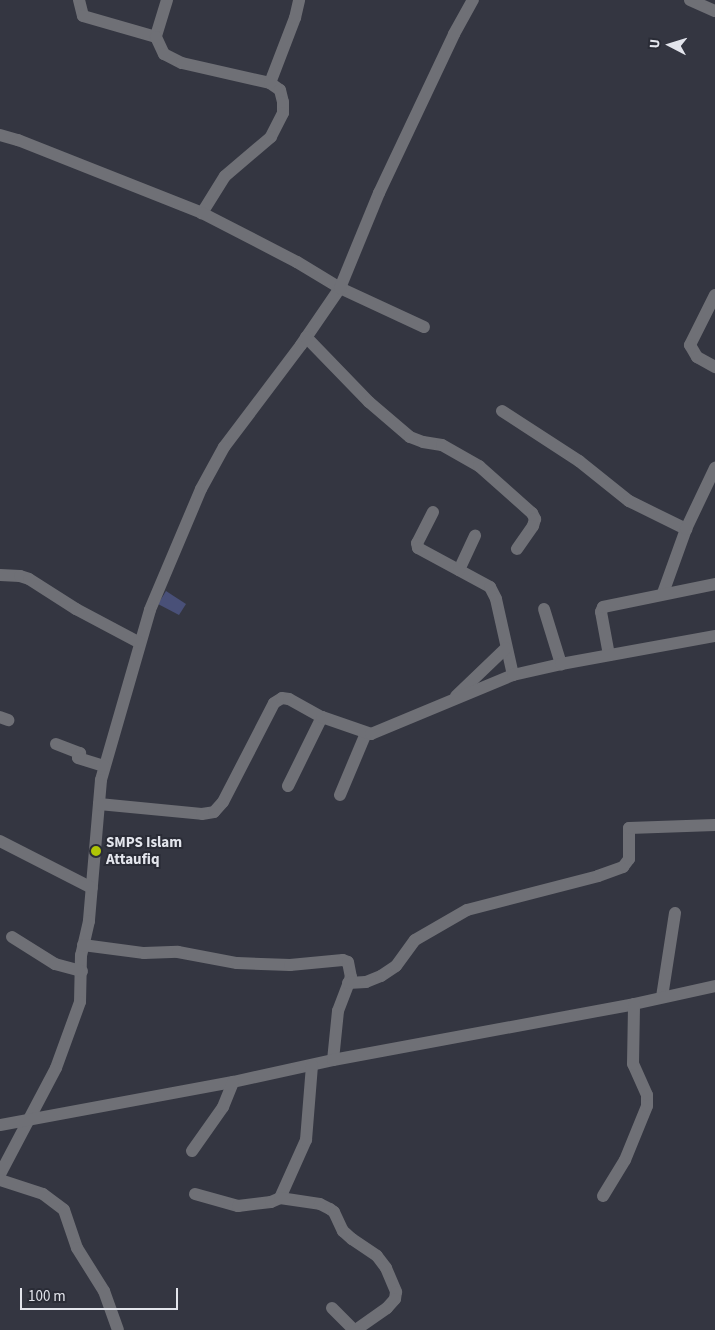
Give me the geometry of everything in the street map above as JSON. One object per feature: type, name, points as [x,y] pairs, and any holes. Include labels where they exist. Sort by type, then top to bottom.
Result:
[{"type":"street","points":[[79,0],[83,16],[156,37]]},
{"type":"street","points":[[167,0],[156,37],[164,54],[182,63],[270,83],[280,90],[282,102],[283,113],[279,126],[271,137],[225,176],[202,213]]},
{"type":"street","points":[[270,83],[295,18],[299,0]]},
{"type":"street","points":[[0,1174],[56,1068],[80,1002],[81,955],[88,921],[104,766],[150,610],[201,489],[224,447],[340,288],[379,193],[454,34],[473,0]]},
{"type":"street","points":[[690,0],[715,11]]},
{"type":"street","points":[[0,135],[18,140],[202,213],[297,262],[340,288],[424,326]]},
{"type":"street","points":[[715,295],[690,345],[697,357],[715,366]]},
{"type":"street","points":[[306,337],[369,402],[410,437],[422,442],[442,445],[478,466],[532,513],[535,519],[533,526],[517,549]]},
{"type":"street","points":[[502,411],[579,461],[629,500],[686,529]]},
{"type":"street","points":[[663,593],[686,529],[715,468]]},
{"type":"street","points":[[433,512],[417,543],[418,548],[485,583],[494,594],[513,676]]},
{"type":"street","points":[[460,570],[475,534]]},
{"type":"street","points":[[0,576],[20,576],[29,579],[76,609],[140,643]]},
{"type":"street","points":[[609,655],[601,609],[663,593],[715,584]]},
{"type":"street","points":[[544,609],[561,664]]},
{"type":"street","points":[[99,804],[202,814],[214,812],[223,802],[274,703],[282,698],[289,699],[322,717],[366,733],[384,730],[513,676],[561,664],[715,636]]},
{"type":"street","points":[[451,702],[506,648]]},
{"type":"street","points":[[288,786],[322,717]]},
{"type":"street","points":[[340,795],[366,733]]},
{"type":"street","points":[[56,744],[80,753],[78,758],[104,766]]},
{"type":"street","points":[[348,983],[366,982],[381,976],[396,966],[415,940],[467,910],[598,876],[623,867],[629,859],[629,828],[715,822]]},
{"type":"street","points":[[0,841],[92,888]]},
{"type":"street","points":[[662,997],[675,913]]},
{"type":"street","points":[[12,937],[55,964],[82,971]]},
{"type":"street","points":[[83,945],[144,953],[178,952],[237,963],[290,965],[338,959],[348,962],[351,977],[338,1011],[333,1060]]},
{"type":"street","points":[[0,1126],[233,1082],[333,1060],[634,1004],[715,986]]},
{"type":"street","points":[[603,1196],[625,1160],[647,1106],[647,1095],[633,1064],[634,1004]]},
{"type":"street","points":[[280,1198],[306,1140],[312,1065]]},
{"type":"street","points":[[192,1151],[223,1107],[233,1082]]},
{"type":"street","points":[[0,1180],[43,1194],[64,1210],[77,1248],[100,1282],[113,1310],[118,1330]]},
{"type":"street","points":[[195,1194],[238,1206],[271,1202],[280,1198],[320,1204],[334,1212],[343,1230],[352,1239],[377,1256],[386,1268],[396,1292],[395,1299],[387,1308],[355,1330],[332,1308]]},
{"type":"building","points":[[166,591],[186,604],[179,615],[158,604]]},
{"type":"place","name":"SMPS Islam Attaufiq","points":[[96,851]]}]
